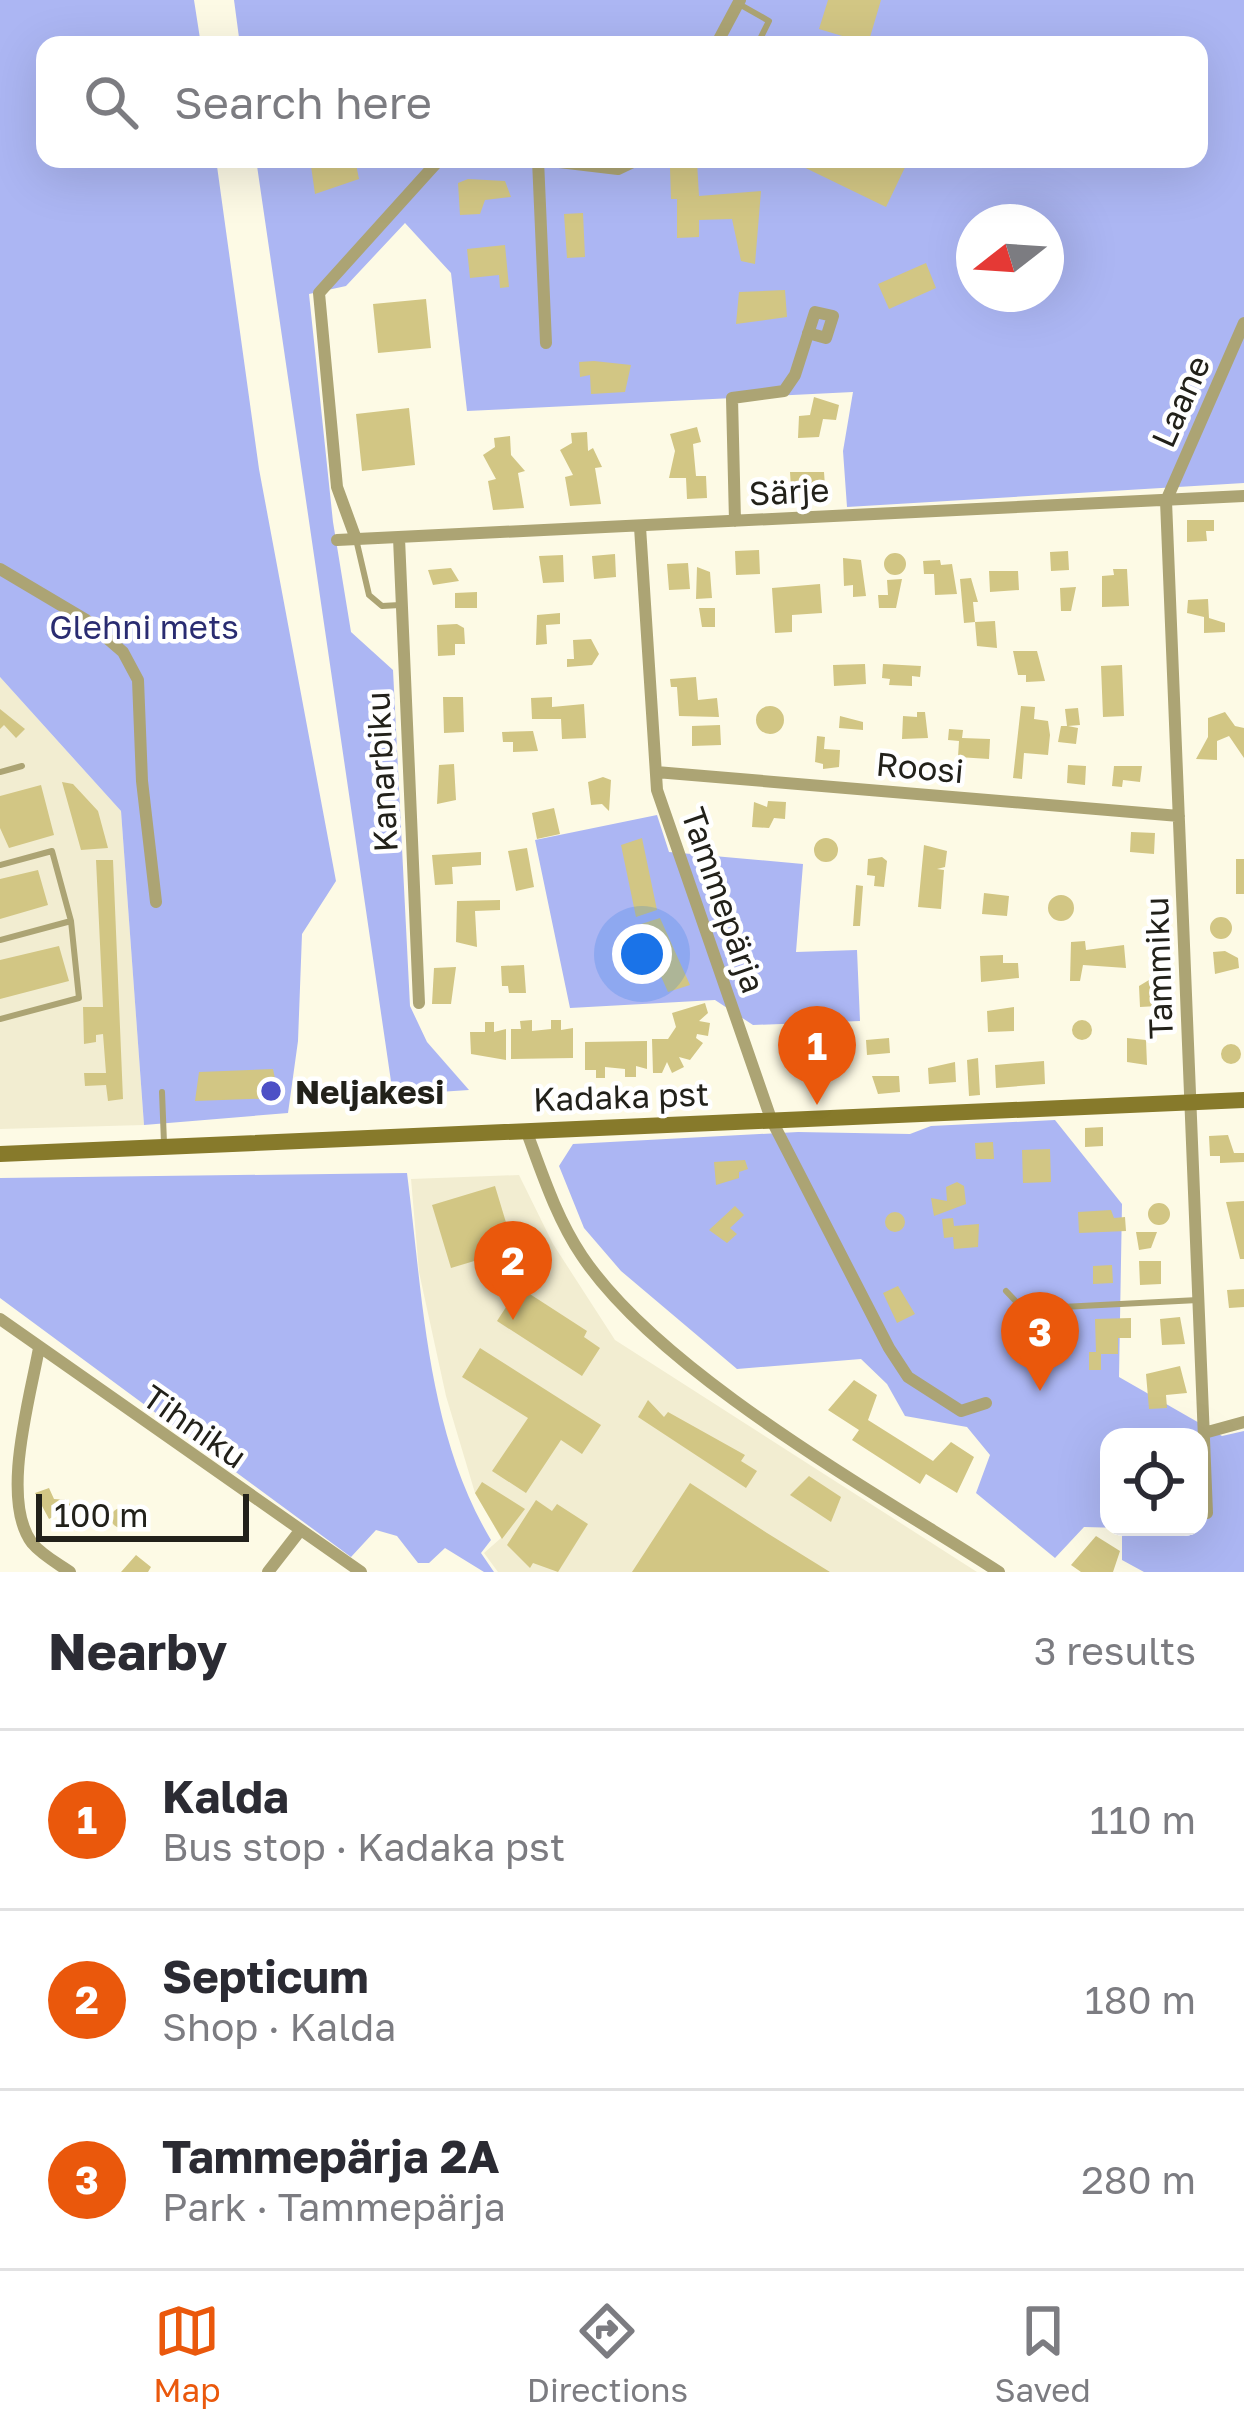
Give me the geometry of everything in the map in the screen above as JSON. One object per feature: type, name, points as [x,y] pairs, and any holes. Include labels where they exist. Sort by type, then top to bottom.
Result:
[{"type":"main road","name":"Kadaka pst","points":[[0,1154],[1244,1100]]},
{"type":"street","points":[[721,36],[740,2]]},
{"type":"street","points":[[356,539],[337,488],[319,293],[432,168]]},
{"type":"street","points":[[536,168],[546,343]]},
{"type":"street","name":"Laane","points":[[1166,501],[1244,323]]},
{"type":"street","points":[[735,521],[732,398],[784,391],[795,375],[808,333]]},
{"type":"street","name":"Särje","points":[[337,540],[1244,496]]},
{"type":"street","name":"Tammiku","points":[[1166,501],[1204,1428]]},
{"type":"street","name":"Tammepärja","points":[[640,527],[658,790],[771,1119],[908,1377],[962,1412],[986,1403]]},
{"type":"street","name":"Kanarbiku","points":[[399,538],[419,1003]]},
{"type":"street","points":[[0,569],[86,620],[123,652],[138,680],[142,781],[156,902]]},
{"type":"street","name":"Roosi","points":[[656,772],[1179,816]]},
{"type":"street","points":[[526,1130],[558,1216],[583,1259],[622,1304],[685,1359],[791,1438],[999,1572]]},
{"type":"street","name":"Tihniku","points":[[0,1319],[361,1572]]},
{"type":"street","points":[[39,1348],[16,1468],[17,1509],[28,1540],[70,1572]]},
{"type":"street","points":[[1208,1432],[1244,1422]]},
{"type":"street","points":[[268,1572],[299,1532]]},
{"type":"lane","points":[[740,2],[770,21],[762,36]]},
{"type":"lane","points":[[356,539],[369,595],[382,606],[400,605]]},
{"type":"lane","points":[[0,772],[22,766]]},
{"type":"lane","points":[[0,866],[52,851],[71,921],[79,998],[0,1019]]},
{"type":"lane","points":[[0,940],[71,921]]},
{"type":"lane","points":[[162,1092],[164,1147]]},
{"type":"lane","points":[[1006,1291],[1023,1309],[1199,1300]]},
{"type":"shaded area","points":[[0,677],[121,811],[144,1125],[0,1129]]},
{"type":"shaded area","points":[[519,1175],[553,1244],[615,1340],[977,1572],[498,1572],[484,1553],[501,1538],[475,1493],[446,1396],[419,1272],[411,1179]]},
{"type":"green space","name":"Glehni mets","points":[[0,0],[194,0],[200,36],[36,36],[36,168],[217,168],[259,469],[336,881],[302,934],[298,1041],[288,1113],[144,1125],[121,811],[0,677]]},
{"type":"green space","points":[[234,0],[1244,0],[1244,483],[847,507],[843,451],[853,392],[467,411],[451,273],[405,223],[346,286],[309,294],[333,522],[351,632],[393,670],[410,1006],[427,1042],[469,1090],[393,1095],[257,168],[1208,168],[1208,36],[239,36]]},
{"type":"green space","points":[[657,815],[669,852],[803,864],[796,952],[857,950],[860,1021],[753,1025],[715,1000],[570,1008],[535,840]]},
{"type":"green space","points":[[1055,1120],[1122,1204],[1119,1377],[1222,1436],[1244,1431],[1244,1572],[1144,1572],[1122,1560],[1122,1536],[1208,1536],[1208,1428],[1100,1428],[1100,1527],[1084,1527],[1055,1558],[976,1493],[990,1455],[967,1427],[905,1416],[887,1384],[861,1359],[737,1369],[621,1271],[584,1228],[559,1166],[573,1144],[798,1132],[910,1134],[931,1126]]},
{"type":"green space","points":[[407,1173],[423,1314],[440,1408],[469,1498],[491,1540],[481,1553],[494,1572],[484,1572],[445,1548],[429,1563],[418,1563],[397,1536],[376,1530],[351,1557],[0,1298],[0,1178]]},
{"type":"building","points":[[828,0],[881,0],[870,36],[842,36],[819,29]]},
{"type":"building","points":[[311,168],[357,168],[359,179],[315,194]]},
{"type":"building","points":[[670,168],[697,168],[699,196],[761,191],[755,264],[741,261],[732,219],[699,220],[699,237],[677,238],[677,199],[671,199]]},
{"type":"building","points":[[806,168],[905,168],[886,207]]},
{"type":"building","points":[[505,181],[511,197],[485,200],[480,214],[460,215],[458,183]]},
{"type":"building","points":[[583,213],[585,257],[567,258],[564,214]]},
{"type":"building","points":[[505,245],[509,287],[500,288],[499,275],[470,278],[467,249]]},
{"type":"building","points":[[926,263],[936,288],[889,309],[878,284]]},
{"type":"building","points":[[785,290],[787,317],[736,324],[739,292]]},
{"type":"building","points":[[426,299],[431,348],[378,353],[373,304]]},
{"type":"building","points":[[579,362],[631,365],[625,392],[591,394],[590,375],[580,377]]},
{"type":"building","points":[[814,397],[839,405],[836,420],[823,419],[819,437],[798,438],[799,416],[810,415]]},
{"type":"building","points":[[409,408],[415,465],[362,471],[356,414]]},
{"type":"building","points":[[697,427],[701,442],[693,444],[696,476],[706,476],[707,498],[687,499],[686,478],[669,478],[675,451],[670,434]]},
{"type":"building","points":[[587,432],[588,451],[593,448],[602,467],[595,468],[601,504],[570,506],[565,477],[573,475],[560,450],[572,443],[571,433]]},
{"type":"building","points":[[510,436],[511,455],[525,471],[518,473],[524,508],[493,510],[488,481],[496,479],[483,455],[495,447],[494,438]]},
{"type":"building","points":[[790,472],[824,472],[825,486],[791,488]]},
{"type":"building","points":[[1187,520],[1214,520],[1214,531],[1206,531],[1207,541],[1187,542]]},
{"type":"building","points":[[759,550],[760,574],[736,575],[735,551]]},
{"type":"building","points":[[1068,551],[1069,570],[1051,571],[1050,552]]},
{"type":"building","points":[[895,553],[906,564],[895,575],[884,564]]},
{"type":"building","points":[[615,554],[616,577],[594,579],[592,556]]},
{"type":"building","points":[[563,555],[564,582],[543,583],[539,556]]},
{"type":"building","points":[[843,558],[861,560],[866,596],[853,597],[853,585],[844,586]]},
{"type":"building","points":[[940,560],[941,565],[952,564],[957,594],[935,595],[934,574],[924,574],[923,561]]},
{"type":"building","points":[[688,563],[690,589],[669,590],[667,564]]},
{"type":"building","points":[[697,567],[710,572],[712,598],[696,599]]},
{"type":"building","points":[[451,568],[459,581],[433,585],[428,570]]},
{"type":"building","points":[[1113,569],[1127,569],[1129,606],[1102,607],[1102,576],[1114,575]]},
{"type":"building","points":[[989,571],[1018,571],[1019,590],[990,592]]},
{"type":"building","points":[[971,578],[978,602],[973,602],[975,622],[964,623],[960,579]]},
{"type":"building","points":[[902,579],[896,608],[879,608],[878,595],[888,595],[887,580]]},
{"type":"building","points":[[820,584],[822,613],[792,615],[792,632],[775,633],[772,588]]},
{"type":"building","points":[[1076,587],[1071,611],[1061,611],[1060,588]]},
{"type":"building","points":[[477,592],[477,608],[455,608],[455,593]]},
{"type":"building","points":[[1208,599],[1209,618],[1225,623],[1225,632],[1204,633],[1204,617],[1187,613],[1188,600]]},
{"type":"building","points":[[699,608],[715,608],[715,627],[702,627]]},
{"type":"building","points":[[560,613],[560,624],[546,625],[547,644],[536,645],[537,615]]},
{"type":"building","points":[[995,621],[997,648],[977,646],[975,622]]},
{"type":"building","points":[[437,625],[464,628],[465,644],[455,644],[455,655],[438,656]]},
{"type":"building","points":[[591,639],[599,654],[592,665],[567,667],[567,659],[574,659],[573,640]]},
{"type":"building","points":[[1013,651],[1037,651],[1045,681],[1026,682],[1026,675],[1018,675]]},
{"type":"building","points":[[865,664],[866,684],[834,686],[833,665]]},
{"type":"building","points":[[883,664],[921,666],[920,677],[912,676],[912,686],[889,685],[890,679],[882,678]]},
{"type":"building","points":[[1122,665],[1124,716],[1103,717],[1101,666]]},
{"type":"building","points":[[696,677],[698,700],[717,698],[719,717],[679,716],[677,687],[671,687],[670,679]]},
{"type":"building","points":[[443,697],[463,697],[464,732],[444,733]]},
{"type":"building","points":[[552,697],[552,707],[584,704],[586,738],[562,739],[561,719],[532,719],[531,698]]},
{"type":"building","points":[[770,706],[780,710],[784,720],[780,730],[770,734],[760,730],[756,720],[760,710]]},
{"type":"building","points":[[1021,706],[1035,707],[1034,719],[1048,721],[1050,735],[1048,755],[1024,753],[1022,779],[1013,778]]},
{"type":"building","points":[[1078,708],[1080,725],[1068,726],[1078,728],[1076,744],[1058,742],[1061,726],[1067,726],[1065,709]]},
{"type":"building","points":[[0,709],[25,729],[16,738],[4,725],[0,729]]},
{"type":"building","points":[[917,712],[925,712],[928,738],[902,739],[903,716],[917,717]]},
{"type":"building","points":[[1225,712],[1235,726],[1244,728],[1244,758],[1229,736],[1217,741],[1217,760],[1196,759],[1208,737],[1208,718]]},
{"type":"building","points":[[840,716],[863,722],[863,730],[839,728]]},
{"type":"building","points":[[720,725],[721,745],[692,746],[692,726]]},
{"type":"building","points":[[949,729],[963,730],[962,738],[990,739],[989,759],[958,757],[959,741],[948,740]]},
{"type":"building","points":[[533,731],[538,751],[513,752],[513,742],[503,742],[502,732]]},
{"type":"building","points":[[817,736],[825,737],[824,749],[840,750],[839,767],[823,769],[823,764],[815,762]]},
{"type":"building","points":[[454,764],[456,800],[437,804],[439,765]]},
{"type":"building","points":[[1068,765],[1086,766],[1085,785],[1067,783]]},
{"type":"building","points":[[1114,766],[1142,766],[1140,782],[1123,780],[1122,787],[1112,786]]},
{"type":"building","points":[[603,777],[611,780],[609,811],[602,804],[591,805],[588,782]]},
{"type":"building","points":[[62,782],[73,784],[98,811],[108,848],[81,850]]},
{"type":"building","points":[[41,785],[54,835],[9,848],[0,828],[0,796]]},
{"type":"building","points":[[768,801],[786,802],[785,819],[774,818],[769,828],[752,827],[754,802],[767,807]]},
{"type":"building","points":[[554,808],[560,834],[537,839],[532,813]]},
{"type":"building","points":[[1131,832],[1155,833],[1154,854],[1130,852]]},
{"type":"building","points":[[642,838],[657,910],[636,917],[621,845]]},
{"type":"building","points":[[826,838],[838,850],[826,862],[814,850]]},
{"type":"building","points":[[924,845],[947,851],[945,867],[937,869],[944,870],[941,909],[918,907]]},
{"type":"building","points":[[527,848],[534,887],[516,891],[508,851]]},
{"type":"building","points":[[481,852],[481,865],[452,867],[453,884],[435,885],[432,855]]},
{"type":"building","points":[[868,859],[887,861],[884,887],[874,886],[875,876],[867,875]]},
{"type":"building","points":[[1236,859],[1244,859],[1244,894],[1236,894]]},
{"type":"building","points":[[96,860],[113,860],[123,1099],[108,1101],[106,1085],[85,1086],[84,1073],[106,1073],[103,1034],[96,1035],[96,1042],[84,1044],[83,1007],[103,1007]]},
{"type":"building","points":[[38,870],[48,905],[0,919],[0,879]]},
{"type":"building","points":[[856,885],[863,886],[860,926],[853,926]]},
{"type":"building","points":[[984,893],[1009,896],[1007,916],[982,914]]},
{"type":"building","points":[[1061,895],[1074,908],[1061,921],[1048,908]]},
{"type":"building","points":[[500,900],[500,910],[475,911],[477,947],[456,942],[457,901]]},
{"type":"building","points":[[1221,917],[1232,928],[1221,939],[1210,928]]},
{"type":"building","points":[[660,918],[690,985],[668,992],[638,925]]},
{"type":"building","points":[[1085,941],[1086,950],[1124,945],[1126,968],[1083,965],[1080,981],[1070,981],[1071,942]]},
{"type":"building","points":[[59,946],[69,981],[0,999],[0,960]]},
{"type":"building","points":[[1225,951],[1238,958],[1239,968],[1215,974],[1213,952]]},
{"type":"building","points":[[1003,955],[1003,963],[1018,963],[1019,978],[981,982],[980,956]]},
{"type":"building","points":[[524,965],[526,993],[509,993],[508,986],[502,986],[501,966]]},
{"type":"building","points":[[456,967],[451,1004],[432,1004],[434,968]]},
{"type":"building","points":[[1154,977],[1158,1006],[1140,1007],[1139,986]]},
{"type":"building","points":[[705,1003],[708,1013],[699,1021],[710,1023],[708,1036],[697,1034],[696,1038],[703,1043],[690,1060],[679,1057],[684,1067],[672,1073],[667,1062],[662,1073],[653,1073],[652,1039],[668,1039],[676,1027],[672,1013]]},
{"type":"building","points":[[1014,1007],[1014,1031],[988,1032],[987,1011]]},
{"type":"building","points":[[532,1020],[532,1031],[551,1029],[551,1020],[561,1020],[561,1030],[573,1028],[573,1058],[511,1059],[511,1029],[521,1029],[520,1021]]},
{"type":"building","points":[[1082,1020],[1092,1030],[1082,1040],[1072,1030]]},
{"type":"building","points":[[485,1022],[494,1022],[494,1032],[506,1029],[506,1060],[471,1054],[470,1032],[485,1032]]},
{"type":"building","points":[[845,1029],[847,1051],[796,1054],[793,1041],[784,1041],[784,1032]]},
{"type":"building","points":[[889,1038],[890,1053],[867,1055],[866,1040]]},
{"type":"building","points":[[1127,1038],[1146,1040],[1147,1065],[1127,1062]]},
{"type":"building","points":[[647,1041],[647,1069],[636,1066],[636,1077],[625,1077],[625,1069],[605,1067],[605,1078],[596,1078],[596,1070],[585,1070],[585,1042]]},
{"type":"building","points":[[1231,1044],[1241,1054],[1231,1064],[1221,1054]]},
{"type":"building","points":[[978,1058],[980,1095],[969,1096],[967,1060]]},
{"type":"building","points":[[1044,1061],[1045,1084],[996,1088],[995,1065]]},
{"type":"building","points":[[955,1062],[956,1082],[929,1084],[928,1068]]},
{"type":"building","points":[[273,1069],[279,1098],[195,1101],[199,1072]]},
{"type":"building","points":[[872,1076],[899,1076],[900,1092],[878,1094]]},
{"type":"building","points":[[1103,1127],[1103,1146],[1085,1147],[1085,1128]]},
{"type":"building","points":[[1228,1135],[1234,1153],[1244,1153],[1244,1162],[1220,1163],[1220,1156],[1210,1156],[1209,1136]]},
{"type":"building","points":[[993,1142],[994,1159],[976,1159],[975,1143]]},
{"type":"building","points":[[1050,1149],[1051,1182],[1023,1183],[1022,1150]]},
{"type":"building","points":[[745,1160],[748,1169],[739,1172],[739,1178],[716,1185],[714,1162]]},
{"type":"building","points":[[957,1182],[964,1186],[966,1204],[934,1216],[931,1198],[947,1201],[946,1187]]},
{"type":"building","points":[[495,1186],[514,1249],[451,1268],[432,1205]]},
{"type":"building","points":[[1244,1201],[1244,1259],[1240,1259],[1226,1202]]},
{"type":"building","points":[[1159,1203],[1170,1214],[1159,1225],[1148,1214]]},
{"type":"building","points":[[735,1206],[744,1215],[730,1228],[737,1234],[727,1243],[709,1230]]},
{"type":"building","points":[[1111,1210],[1114,1218],[1125,1217],[1126,1231],[1079,1233],[1078,1212]]},
{"type":"building","points":[[895,1212],[905,1222],[895,1232],[885,1222]]},
{"type":"building","points":[[953,1218],[954,1226],[979,1224],[978,1247],[954,1249],[953,1237],[944,1238],[942,1219]]},
{"type":"building","points":[[1136,1232],[1157,1232],[1151,1248],[1139,1250]]},
{"type":"building","points":[[1139,1261],[1161,1261],[1161,1284],[1140,1285]]},
{"type":"building","points":[[1112,1265],[1113,1283],[1093,1284],[1093,1266]]},
{"type":"building","points":[[898,1286],[915,1314],[897,1323],[883,1293]]},
{"type":"building","points":[[519,1287],[587,1331],[584,1337],[600,1348],[582,1376],[497,1321]]},
{"type":"building","points":[[1244,1289],[1244,1307],[1229,1308],[1227,1290]]},
{"type":"building","points":[[1180,1317],[1185,1344],[1162,1345],[1160,1319]]},
{"type":"building","points":[[1131,1318],[1131,1338],[1118,1338],[1118,1354],[1101,1354],[1101,1370],[1089,1370],[1089,1352],[1096,1352],[1095,1319]]},
{"type":"building","points":[[1062,1319],[1068,1337],[1055,1338],[1056,1350],[1048,1351],[1047,1344],[1039,1345],[1043,1320]]},
{"type":"building","points":[[480,1348],[601,1425],[582,1454],[561,1440],[526,1493],[492,1471],[528,1418],[462,1377]]},
{"type":"building","points":[[1180,1366],[1187,1393],[1166,1395],[1167,1408],[1149,1409],[1146,1374]]},
{"type":"building","points":[[854,1380],[877,1395],[868,1420],[933,1461],[951,1442],[974,1457],[957,1493],[926,1474],[920,1484],[852,1440],[859,1430],[828,1410]]},
{"type":"building","points":[[648,1400],[664,1417],[668,1412],[745,1455],[741,1461],[757,1471],[746,1488],[638,1417]]},
{"type":"building","points":[[809,1476],[841,1497],[831,1522],[790,1495]]},
{"type":"building","points":[[482,1482],[525,1509],[502,1539],[475,1493]]},
{"type":"building","points":[[690,1483],[767,1533],[830,1572],[632,1572]]},
{"type":"building","points":[[49,1488],[54,1499],[68,1500],[71,1507],[49,1519],[35,1493]]},
{"type":"building","points":[[536,1500],[552,1511],[557,1504],[588,1524],[558,1572],[533,1563],[530,1568],[507,1545]]},
{"type":"building","points":[[121,1508],[131,1518],[121,1528],[111,1518]]},
{"type":"building","points":[[1096,1536],[1120,1551],[1113,1572],[1081,1572],[1071,1565]]},
{"type":"building","points":[[136,1555],[151,1567],[148,1572],[121,1572]]},
{"type":"place","name":"Neljakesi","points":[[271,1091]]},
{"type":"place","name":"Kalda","points":[[817,1105]]},
{"type":"place","name":"Septicum","points":[[513,1320]]},
{"type":"place","name":"Tammepärja 2A","points":[[1040,1391]]}]
